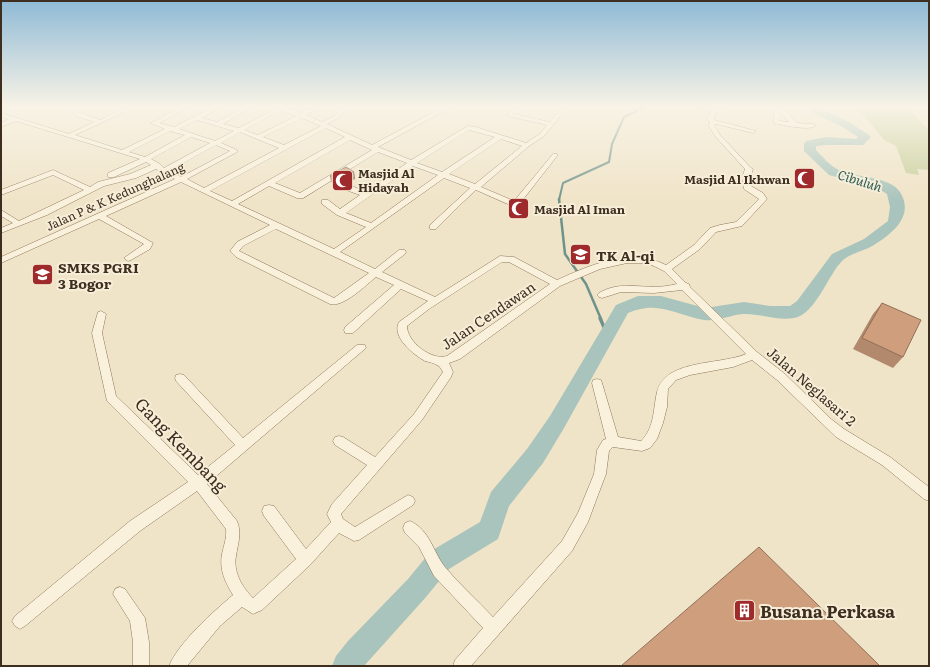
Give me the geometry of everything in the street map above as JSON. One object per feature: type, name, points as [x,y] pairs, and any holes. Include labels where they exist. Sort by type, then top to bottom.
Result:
[{"type":"street","points":[[76,138],[146,159],[158,165],[164,171],[275,226],[435,301],[500,259],[506,258],[518,262],[558,284]]},
{"type":"street","points":[[123,152],[152,138]]},
{"type":"street","points":[[111,175],[146,159],[184,138]]},
{"type":"street","name":"Jalan P & K Kedunghalang","points":[[1,260],[182,179],[235,151],[200,138]]},
{"type":"street","points":[[164,171],[225,138]]},
{"type":"street","points":[[262,138],[285,148]]},
{"type":"street","points":[[204,191],[302,138]]},
{"type":"street","points":[[233,204],[348,138]]},
{"type":"street","points":[[353,138],[412,163],[477,187],[515,204],[555,154]]},
{"type":"street","points":[[269,183],[300,196],[393,138]]},
{"type":"street","points":[[340,212],[412,163],[452,138]]},
{"type":"street","points":[[334,253],[443,175],[498,138]]},
{"type":"street","points":[[503,138],[527,146]]},
{"type":"street","points":[[433,227],[459,201],[539,138]]},
{"type":"street","points":[[667,269],[697,247],[713,230],[720,227],[739,224],[763,199],[760,195],[747,187],[746,178],[749,169],[720,138]]},
{"type":"street","points":[[1,231],[44,213],[89,189],[106,182],[133,176],[158,165]]},
{"type":"street","points":[[1,193],[53,172],[89,189]]},
{"type":"street","points":[[349,188],[366,195]]},
{"type":"street","points":[[326,202],[340,212],[371,226]]},
{"type":"street","points":[[1,212],[19,224]]},
{"type":"street","points":[[100,216],[149,243],[147,247],[128,258]]},
{"type":"street","points":[[275,226],[240,244],[234,251],[239,255],[333,302],[340,300],[402,252]]},
{"type":"street","name":"Jalan Cendawan","points":[[435,301],[402,325],[401,330],[404,337],[418,351],[431,359],[440,361],[456,356],[558,284],[569,278],[613,262],[654,262],[667,269],[686,286],[706,308]]},
{"type":"street","points":[[349,330],[400,285]]},
{"type":"street","points":[[602,296],[616,289],[625,288],[654,290],[686,286]]},
{"type":"street","name":"Jalan Neglasari 2","points":[[706,308],[720,320],[753,354],[786,381],[826,422],[840,433],[886,461],[929,495]]},
{"type":"street","name":"Gang Kembang","points":[[101,314],[97,333],[111,398],[198,483],[232,526],[234,532],[227,565],[242,597]]},
{"type":"street","points":[[20,621],[135,526],[198,483],[361,348]]},
{"type":"street","points":[[461,666],[567,546],[583,517],[592,495],[600,474],[603,450],[607,444],[612,442],[642,446],[649,444],[659,416],[662,389],[674,377],[686,372],[732,364],[753,354]]},
{"type":"street","points":[[408,501],[359,534],[354,534],[338,524],[334,514],[337,508],[418,417],[446,377],[448,372],[440,361]]},
{"type":"street","points":[[180,378],[243,446]]},
{"type":"street","points":[[597,383],[612,442]]},
{"type":"street","points":[[339,441],[376,464]]},
{"type":"street","points":[[269,511],[306,560]]},
{"type":"street","points":[[177,666],[199,638],[215,621],[242,597],[253,607],[306,560],[338,524]]},
{"type":"street","points":[[410,528],[424,542],[439,571],[493,628]]},
{"type":"street","points":[[120,594],[137,618],[141,642],[141,666]]},
{"type":"green space","points":[[883,138],[929,138],[929,170],[917,169],[919,175],[906,173],[896,146]]},
{"type":"building","points":[[346,167],[354,172],[335,180],[330,176]]},
{"type":"building","points":[[882,303],[921,320],[903,357],[862,338]]},
{"type":"building","name":"Busana Perkasa","points":[[759,547],[880,666],[621,666]]},
{"type":"waterway","points":[[559,200],[563,183],[609,162],[615,138]]},
{"type":"waterway","name":"Cibuluh","points":[[346,666],[358,651],[417,588],[440,560],[489,530],[499,500],[535,456],[557,422],[622,309],[638,302],[661,302],[705,314],[744,308],[770,312],[794,312],[803,305],[837,257],[869,242],[894,223],[897,217],[897,207],[895,195],[892,191],[881,185],[833,172],[810,151],[810,144],[826,141],[859,143],[864,138]]},
{"type":"waterway","points":[[559,200],[565,254],[586,284],[601,319]]},
{"type":"waterway","points":[[600,318],[607,334]]},
{"type":"place","name":"Masjid Al Ikhwan","points":[[805,179]]},
{"type":"place","name":"Masjid Al Hidayah","points":[[342,180]]},
{"type":"place","name":"Masjid Al Iman","points":[[518,209]]},
{"type":"place","name":"TK Al-qi","points":[[581,255]]},
{"type":"place","name":"SMKS PGRI 3 Bogor","points":[[43,275]]},
{"type":"place","name":"Busana Perkasa","points":[[745,610]]}]
